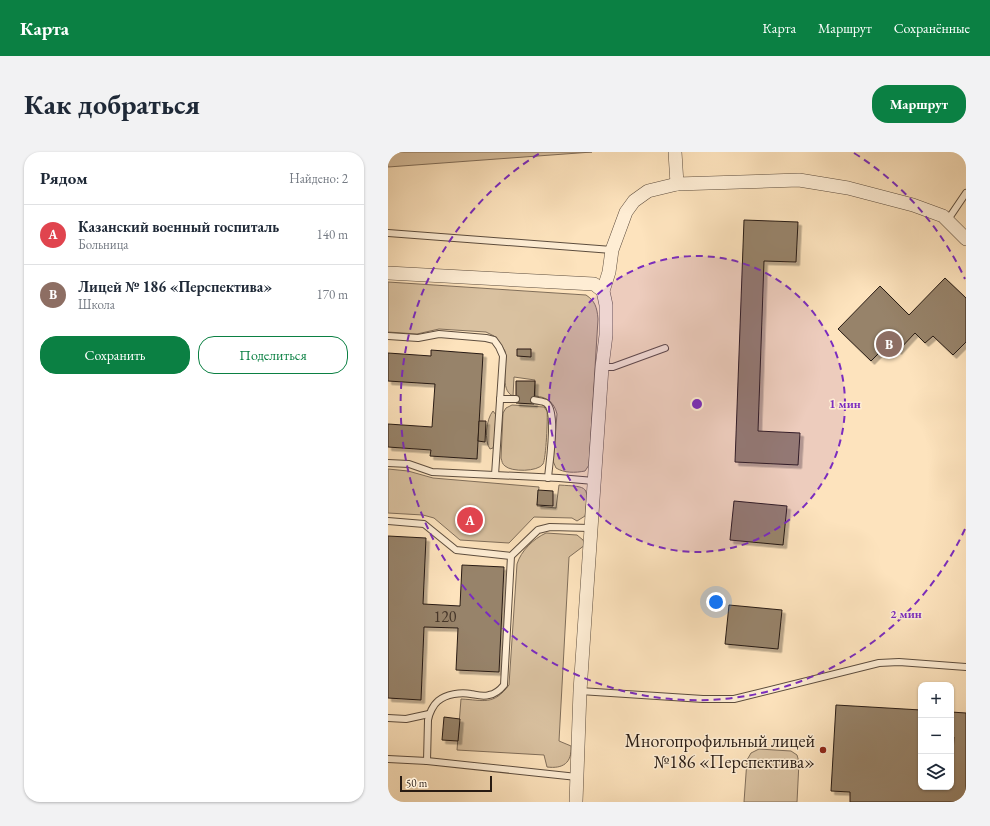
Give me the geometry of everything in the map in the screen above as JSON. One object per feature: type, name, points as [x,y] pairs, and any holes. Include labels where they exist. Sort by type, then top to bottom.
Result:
[{"type":"street","points":[[676,152],[677,184]]},
{"type":"street","points":[[576,802],[580,691],[590,528],[602,367],[606,335],[606,305],[603,291],[609,272],[612,250],[626,212],[634,201],[648,191],[677,184],[799,180],[848,188],[912,205],[943,216],[966,239]]},
{"type":"street","points":[[388,273],[594,284],[603,291]]},
{"type":"lane","points":[[947,220],[966,193]]},
{"type":"lane","points":[[388,233],[612,250]]},
{"type":"lane","points":[[388,336],[418,338],[439,334],[494,340],[503,356],[495,475]]},
{"type":"lane","points":[[602,367],[613,367],[665,348]]},
{"type":"lane","points":[[500,399],[516,400]]},
{"type":"lane","points":[[534,400],[546,403],[551,408],[552,413],[553,422],[548,478]]},
{"type":"lane","points":[[388,463],[409,464],[432,472],[594,481]]},
{"type":"lane","points":[[388,521],[424,524],[456,550],[511,556]]},
{"type":"lane","points":[[427,761],[429,714],[437,701],[444,697],[457,694],[481,696],[489,695],[500,691],[504,685],[511,556],[538,530],[550,527],[590,528]]},
{"type":"lane","points":[[580,691],[703,699],[734,699],[879,662],[966,667]]},
{"type":"lane","points":[[388,718],[406,719],[429,714]]},
{"type":"lane","points":[[388,759],[427,761],[577,777]]},
{"type":"shaded area","points":[[388,152],[592,152],[388,167]]},
{"type":"shaded area","points":[[388,282],[586,295],[592,300],[596,308],[598,319],[589,465],[585,471],[570,472],[562,471],[556,468],[553,461],[557,414],[556,410],[552,403],[546,399],[535,396],[535,380],[514,377],[513,396],[509,393],[505,383],[505,351],[494,336],[486,332],[439,329],[417,334],[388,332]]},
{"type":"shaded area","points":[[512,405],[544,407],[547,411],[544,461],[540,467],[536,469],[518,470],[508,468],[502,462],[503,413],[506,408]]},
{"type":"shaded area","points":[[493,411],[496,415],[494,444],[493,448],[490,449],[486,436],[487,424]]},
{"type":"shaded area","points":[[388,469],[408,471],[433,478],[539,487],[537,506],[556,508],[559,485],[576,486],[585,490],[586,493],[587,498],[585,516],[577,521],[572,518],[534,517],[509,543],[460,540],[434,518],[423,515],[388,513]]},
{"type":"shaded area","points":[[546,533],[577,535],[583,540],[585,545],[569,557],[559,741],[571,746],[570,757],[562,766],[547,767],[544,755],[457,750],[461,699],[482,701],[493,699],[503,692],[509,685],[517,564],[521,555],[528,546]]},
{"type":"shaded area","points":[[759,749],[791,751],[797,755],[799,762],[797,802],[744,802],[747,760],[751,753]]},
{"type":"building","points":[[744,220],[798,222],[796,262],[764,261],[758,431],[800,433],[798,465],[735,462]]},
{"type":"building","points":[[945,278],[966,298],[966,342],[953,355],[933,336],[925,343],[915,333],[898,351],[889,343],[871,361],[838,329],[880,286],[909,315]]},
{"type":"building","points":[[517,349],[531,349],[531,357],[517,356]]},
{"type":"building","points":[[431,350],[483,354],[477,459],[430,456],[431,450],[388,447],[388,424],[432,427],[435,384],[388,381],[388,353],[431,356]]},
{"type":"building","points":[[516,381],[535,381],[534,404],[516,403]]},
{"type":"building","points":[[479,421],[486,421],[485,442],[478,441]]},
{"type":"building","points":[[538,490],[553,491],[553,506],[537,505]]},
{"type":"building","points":[[734,501],[787,506],[783,545],[730,540]]},
{"type":"building","points":[[388,536],[426,538],[423,604],[460,606],[462,565],[504,567],[499,672],[456,670],[458,628],[424,627],[421,700],[388,698]]},
{"type":"building","points":[[729,605],[782,610],[778,649],[725,644]]},
{"type":"building","points":[[836,705],[918,710],[918,790],[954,790],[954,712],[966,713],[966,802],[850,802],[850,792],[831,791]]},
{"type":"building","points":[[444,717],[460,719],[458,741],[442,740]]},
{"type":"place","name":"Лицей № 186 «Перспектива»","points":[[889,344]]},
{"type":"place","name":"Казанский военный госпиталь","points":[[470,520]]},
{"type":"place","name":"Многопрофильный лицей №186 «Перспектива»","points":[[823,750]]}]
